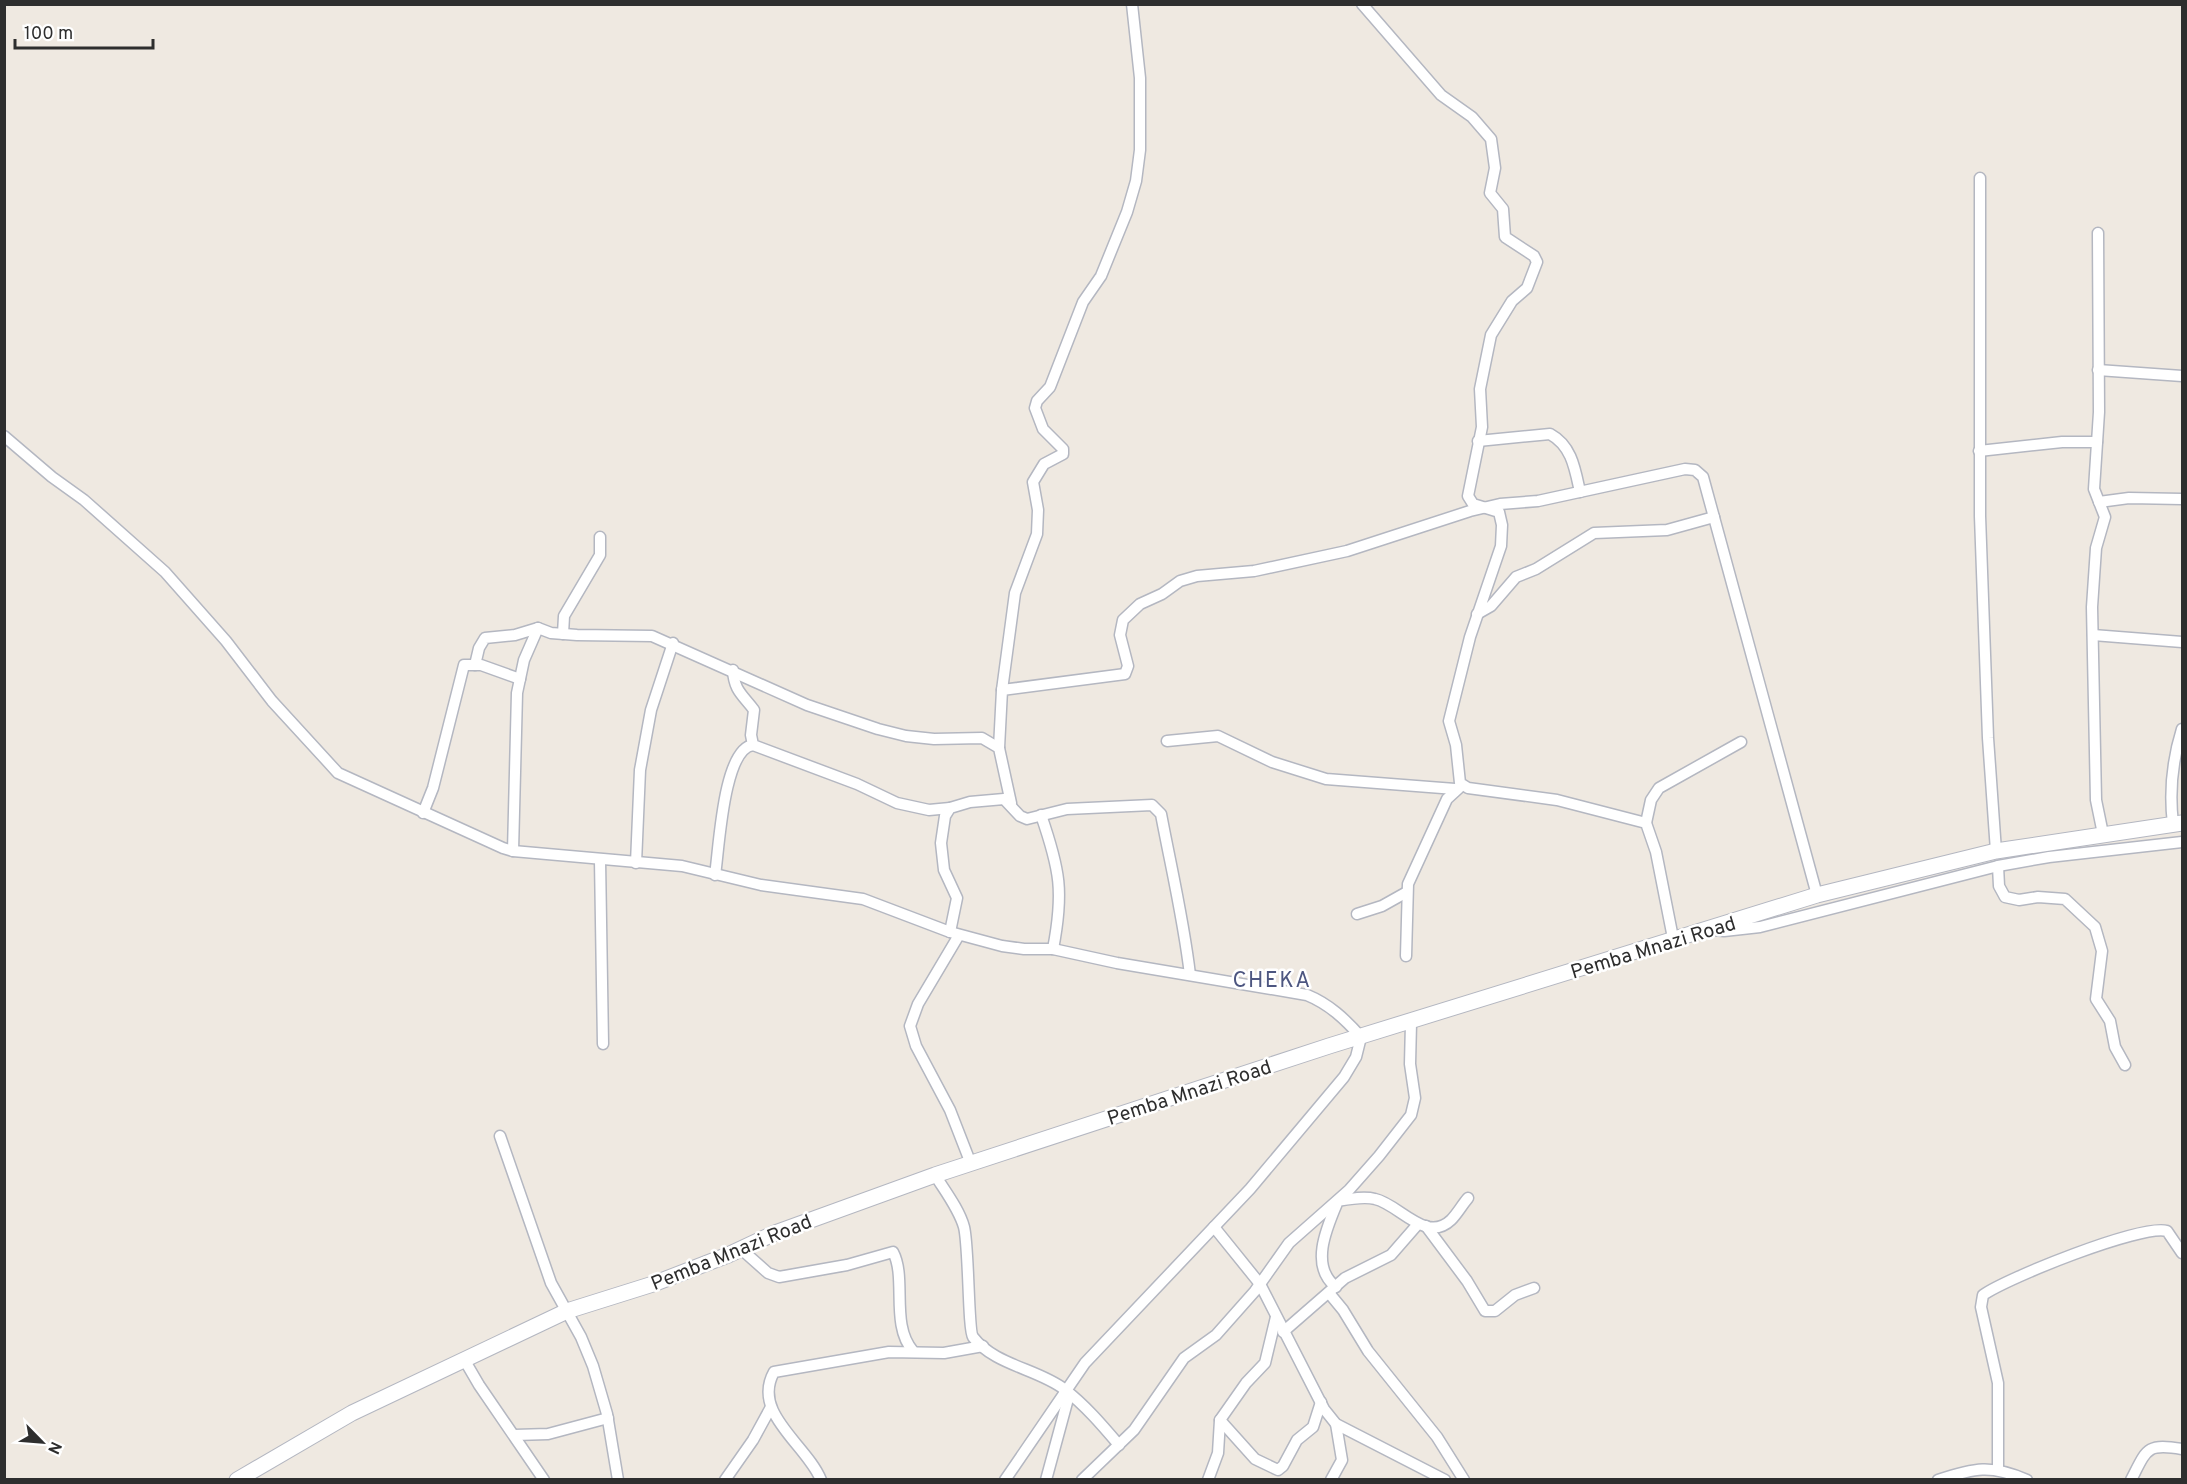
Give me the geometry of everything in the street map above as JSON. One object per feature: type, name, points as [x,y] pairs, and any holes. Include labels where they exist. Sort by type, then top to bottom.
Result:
[{"type":"main road","name":"Pemba Mnazi Road","points":[[237,1479],[352,1413],[567,1311],[653,1284],[741,1249],[774,1233],[935,1175],[1361,1037],[1673,938],[1713,930],[1817,895],[1996,850],[2178,824]]},
{"type":"street","points":[[1132,4],[1140,78],[1140,150],[1136,181],[1127,212],[1101,276],[1083,302],[1050,387],[1037,401],[1035,408],[1043,429],[1063,449],[1063,453],[1044,464],[1033,482],[1038,510],[1037,534],[1015,593],[1002,690],[999,748],[1011,803],[1020,816],[1027,819],[1067,808],[1152,805],[1157,808],[1161,814],[1180,921],[1187,945],[1190,975]]},
{"type":"street","points":[[1362,4],[1441,95],[1473,117],[1491,139],[1495,168],[1490,193],[1503,209],[1504,237],[1537,259],[1527,288],[1512,302],[1491,335],[1480,389],[1483,411],[1479,441],[1468,487],[1468,499],[1473,504],[1490,507],[1500,515],[1501,546],[1477,614],[1449,721],[1456,745],[1459,788],[1447,799],[1422,851],[1407,892],[1406,956]]},
{"type":"street","points":[[1980,178],[1979,451],[1988,738],[1996,850]]},
{"type":"street","points":[[2098,233],[2097,442],[2094,489],[2105,518],[2096,548],[2093,635],[2096,800],[2103,834]]},
{"type":"street","points":[[2098,370],[2182,376]]},
{"type":"street","points":[[1479,441],[1550,434],[1557,438],[1570,453],[1580,492]]},
{"type":"street","points":[[4,436],[52,477],[84,500],[165,572],[225,640],[272,701],[338,773],[423,813],[513,851],[682,866],[761,885],[863,899],[954,934],[1013,948],[1053,949],[1306,995],[1332,1008],[1361,1037],[1356,1058],[1344,1077],[1251,1189],[1085,1363],[1005,1479]]},
{"type":"street","points":[[1979,451],[2062,442],[2097,442]]},
{"type":"street","points":[[1002,690],[1125,674],[1128,666],[1120,635],[1123,620],[1140,604],[1162,594],[1180,581],[1197,576],[1254,571],[1347,551],[1402,531],[1490,507],[1580,492],[1685,469],[1695,470],[1703,477],[1817,895]]},
{"type":"street","points":[[2099,502],[2128,498],[2182,499]]},
{"type":"street","points":[[1477,614],[1491,606],[1516,577],[1536,569],[1594,533],[1667,530],[1714,517]]},
{"type":"street","points":[[562,634],[564,616],[600,555],[600,537]]},
{"type":"street","points":[[475,664],[479,648],[485,638],[515,635],[538,628],[562,634],[641,635],[673,644],[807,705],[878,729],[906,736],[934,739],[982,738],[999,748]]},
{"type":"street","points":[[513,851],[515,713],[524,660],[538,628]]},
{"type":"street","points":[[2093,635],[2182,642]]},
{"type":"street","points":[[636,863],[640,770],[651,710],[673,644]]},
{"type":"street","points":[[423,813],[433,788],[462,670],[467,663],[520,679]]},
{"type":"street","points":[[734,670],[734,683],[738,694],[754,710],[751,735],[753,745]]},
{"type":"street","points":[[2178,824],[2170,799],[2172,772],[2182,729]]},
{"type":"street","points":[[1167,741],[1218,736],[1272,762],[1326,779],[1459,788],[1557,800],[1646,823]]},
{"type":"street","points":[[1673,938],[1656,852],[1646,823],[1651,800],[1659,788],[1741,742]]},
{"type":"street","points":[[715,875],[725,794],[740,756],[746,747],[753,745],[858,784],[897,803],[929,810],[950,808]]},
{"type":"street","points":[[971,1164],[950,1110],[924,1061],[910,1026],[918,1004],[954,934],[957,898],[944,870],[941,843],[945,816],[956,804],[996,798],[1011,803]]},
{"type":"street","points":[[1041,815],[1061,884],[1053,949]]},
{"type":"street","points":[[1713,930],[1724,932],[1760,927],[1998,866],[2049,857],[2182,842]]},
{"type":"street","points":[[600,860],[603,1044]]},
{"type":"street","points":[[1998,866],[1999,886],[2005,897],[2019,900],[2057,896],[2065,899],[2094,927],[2102,951],[2096,999],[2110,1021],[2115,1047],[2125,1065]]},
{"type":"street","points":[[1357,914],[1382,906],[1407,892]]},
{"type":"street","points":[[1082,1479],[1134,1430],[1184,1358],[1216,1335],[1260,1284],[1289,1243],[1338,1200],[1387,1148],[1414,1107],[1410,1064],[1411,1023]]},
{"type":"street","points":[[500,1136],[551,1284],[567,1311],[593,1366],[608,1418],[618,1479]]},
{"type":"street","points":[[935,1175],[964,1228],[970,1290],[971,1333],[997,1356],[1067,1392],[1091,1413],[1119,1445]]},
{"type":"street","points":[[1338,1200],[1374,1198],[1422,1225],[1467,1281],[1485,1311],[1495,1311],[1515,1295],[1534,1288]]},
{"type":"street","points":[[1422,1225],[1440,1227],[1450,1221],[1468,1198]]},
{"type":"street","points":[[1338,1200],[1329,1222],[1321,1266],[1325,1276],[1368,1351],[1437,1437],[1464,1479]]},
{"type":"street","points":[[1283,1332],[1354,1273],[1391,1255],[1422,1225]]},
{"type":"street","points":[[1214,1227],[1260,1284],[1283,1332],[1321,1402],[1336,1424],[1342,1460],[1331,1479]]},
{"type":"street","points":[[1998,1468],[1998,1383],[1981,1307],[1983,1295],[1997,1285],[2080,1251],[2151,1230],[2167,1231],[2182,1253]]},
{"type":"street","points":[[741,1249],[768,1273],[779,1277],[867,1261],[893,1252],[903,1330],[906,1344],[913,1351]]},
{"type":"street","points":[[1208,1479],[1218,1453],[1220,1420],[1246,1383],[1264,1363],[1276,1317]]},
{"type":"street","points":[[725,1479],[753,1440],[771,1407],[772,1376],[782,1368],[874,1354],[913,1351],[944,1353],[983,1346]]},
{"type":"street","points":[[465,1360],[479,1385],[544,1479]]},
{"type":"street","points":[[1046,1479],[1067,1392]]},
{"type":"street","points":[[1220,1420],[1256,1459],[1278,1470],[1284,1466],[1297,1440],[1312,1427],[1321,1402]]},
{"type":"street","points":[[771,1407],[782,1427],[814,1466],[821,1479]]},
{"type":"street","points":[[514,1435],[548,1434],[608,1418]]},
{"type":"street","points":[[1336,1424],[1445,1479]]},
{"type":"street","points":[[2131,1479],[2142,1456],[2151,1447],[2181,1448]]},
{"type":"street","points":[[1940,1479],[1965,1471],[1998,1468],[2027,1479]]},
{"type":"district","name":"CHEKA","points":[[1272,979]]}]
